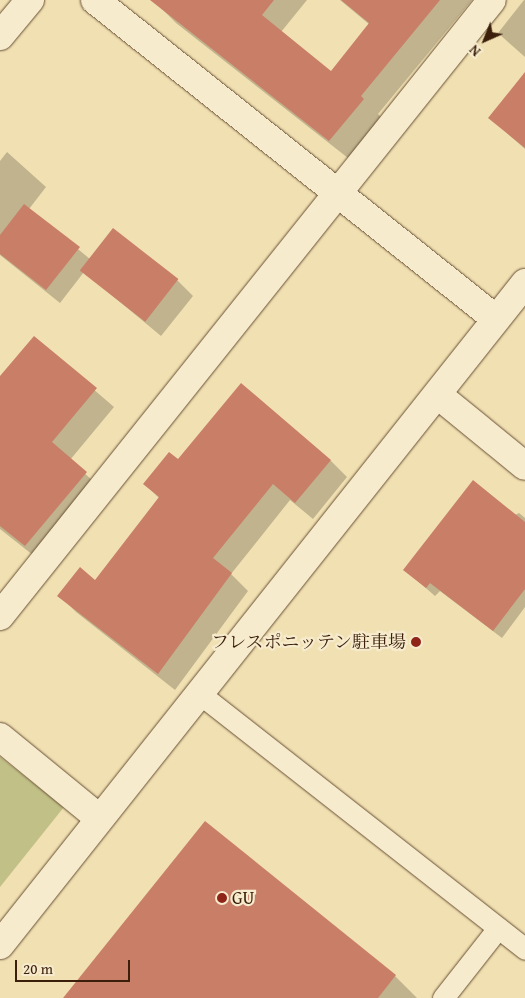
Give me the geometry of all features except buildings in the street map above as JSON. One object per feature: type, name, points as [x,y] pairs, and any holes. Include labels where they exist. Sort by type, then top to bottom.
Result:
[{"type":"street","points":[[0,36],[30,0]]},
{"type":"street","points":[[95,0],[496,319]]},
{"type":"street","points":[[0,616],[492,0]]},
{"type":"street","points":[[0,945],[98,818],[200,694],[525,283]]},
{"type":"street","points":[[438,395],[525,466]]},
{"type":"street","points":[[0,737],[98,818]]},
{"type":"lane","points":[[200,694],[525,949]]},
{"type":"lane","points":[[443,998],[498,928]]},
{"type":"shaded area","points":[[0,757],[64,807],[0,887]]},
{"type":"place","name":"フレスポニッテン駐車場","points":[[416,642]]},
{"type":"place","name":"GU","points":[[222,898]]}]
